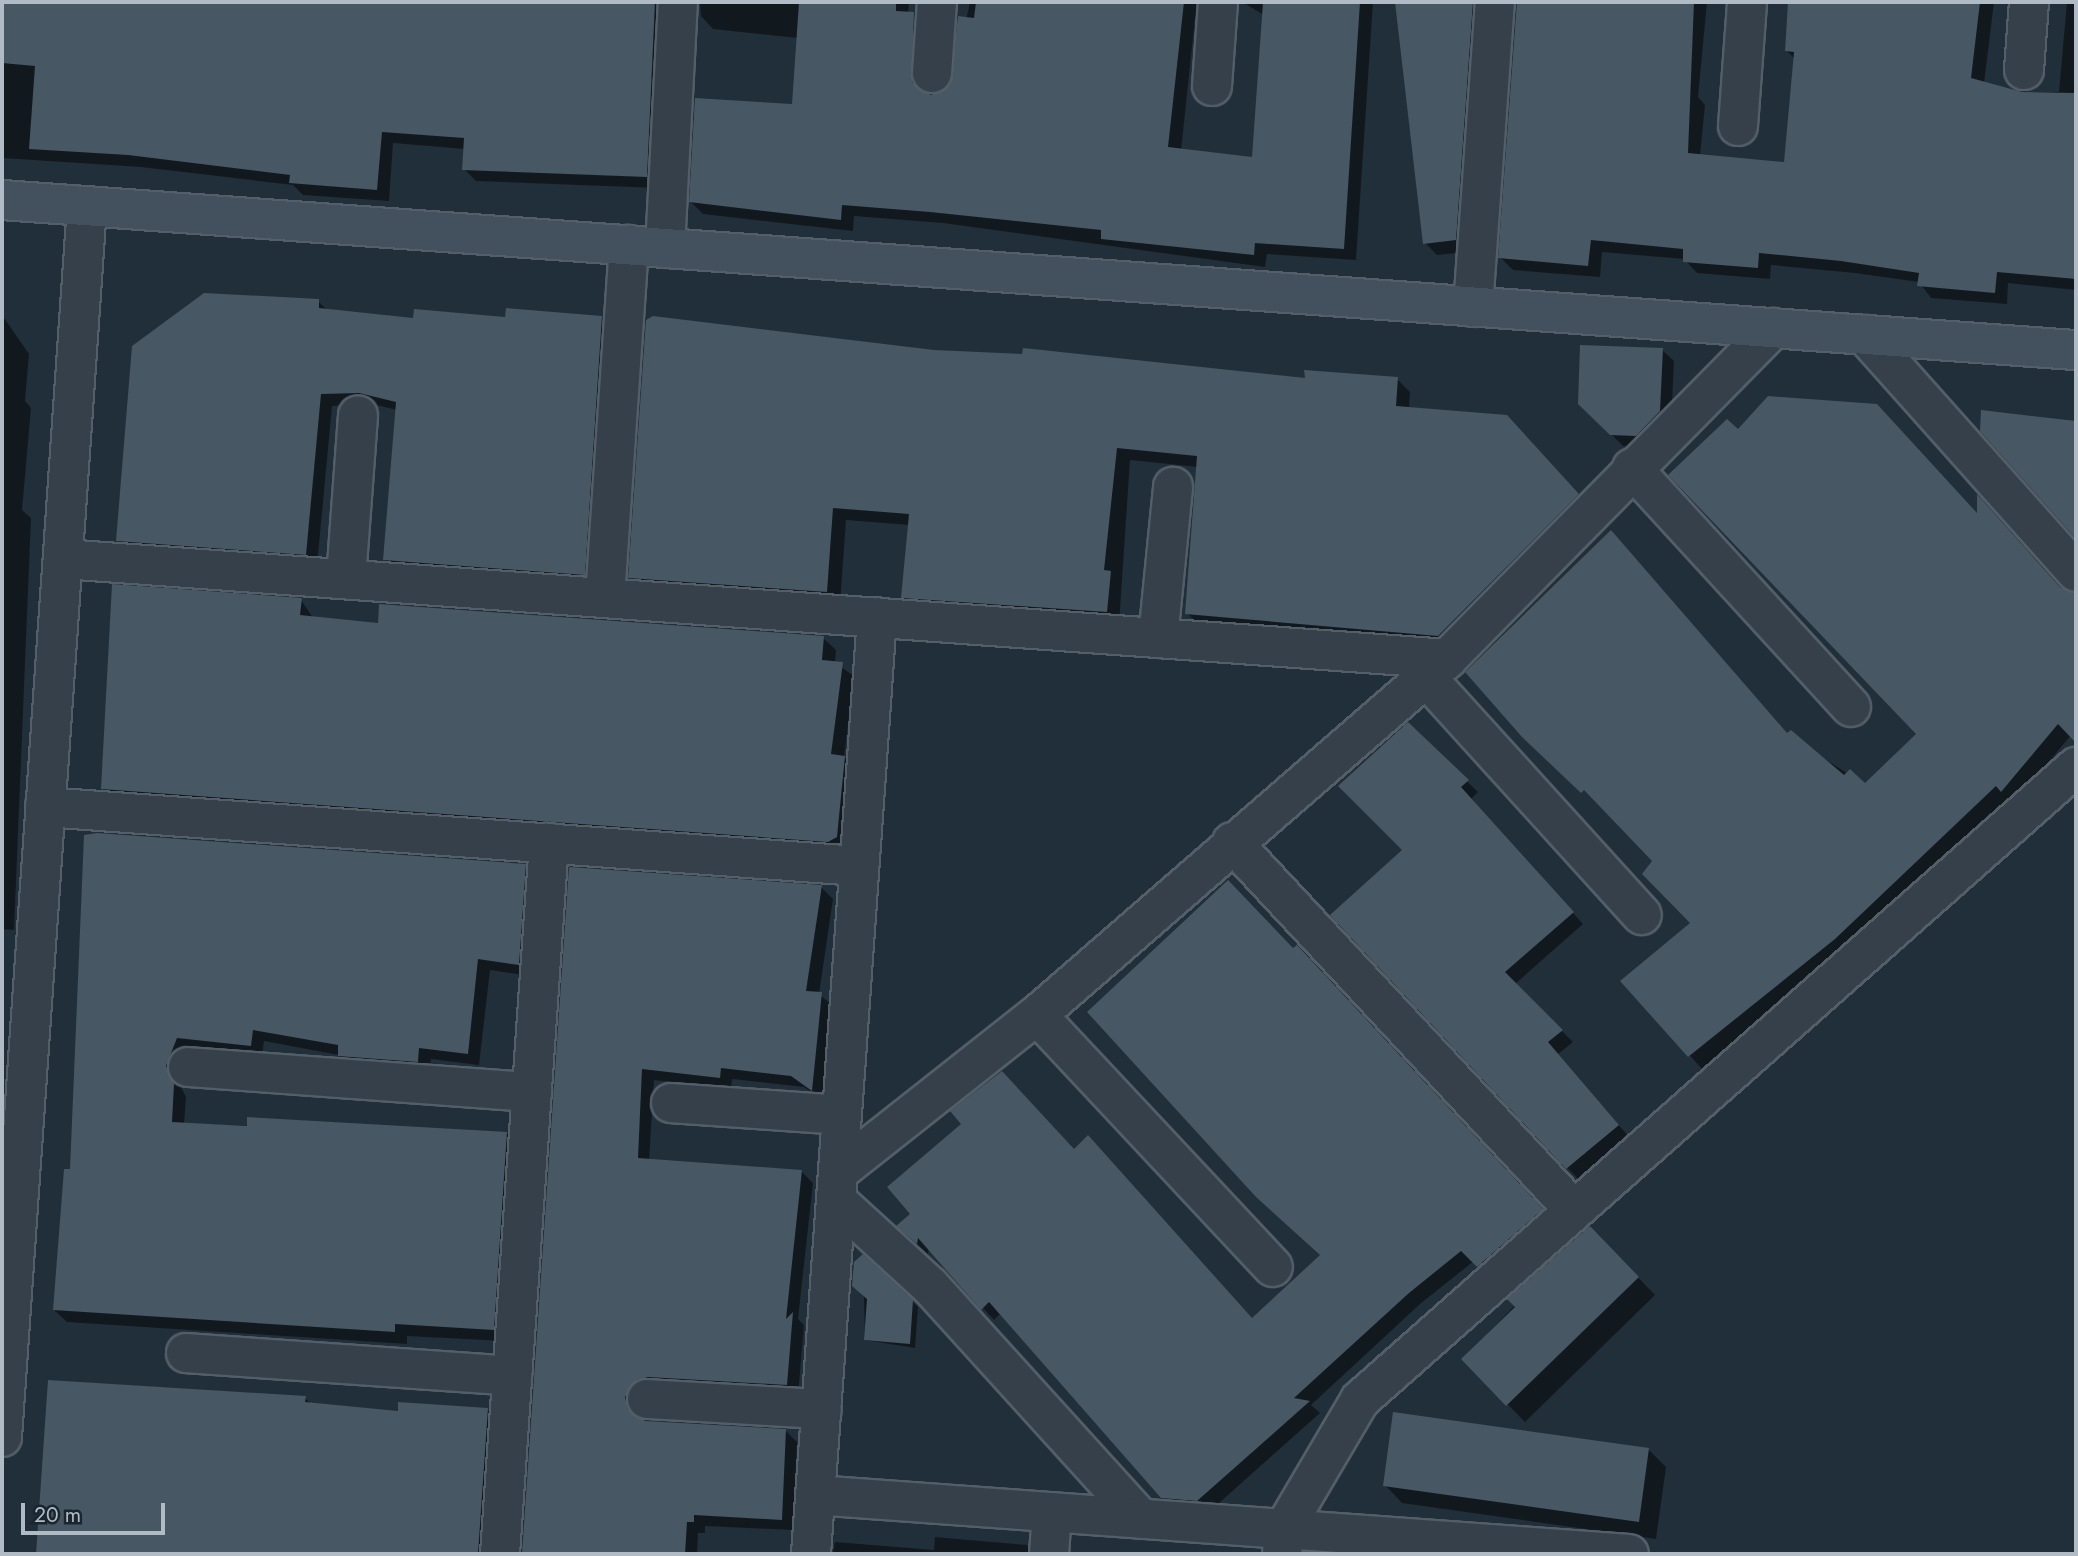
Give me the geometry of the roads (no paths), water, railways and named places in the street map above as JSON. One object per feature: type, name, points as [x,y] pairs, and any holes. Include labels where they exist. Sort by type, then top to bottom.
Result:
[{"type":"street","points":[[605,597],[678,2]]},
{"type":"street","points":[[932,73],[937,2]]},
{"type":"street","points":[[1212,86],[1218,2]]},
{"type":"street","points":[[1473,307],[1494,2]]},
{"type":"street","points":[[1738,126],[1747,2]]},
{"type":"street","points":[[2024,70],[2029,2]]},
{"type":"street","points":[[2,200],[2076,350]]},
{"type":"street","points":[[2,1437],[11,1163],[46,807],[87,206]]},
{"type":"street","points":[[837,1186],[1436,667],[1773,328]]},
{"type":"street","points":[[1865,334],[2076,572]]},
{"type":"street","points":[[346,579],[358,415]]},
{"type":"street","points":[[1632,468],[1851,707]]},
{"type":"street","points":[[1158,638],[1173,487]]},
{"type":"street","points":[[63,559],[1158,638],[1436,667],[1642,915]]},
{"type":"street","points":[[811,1554],[877,617]]},
{"type":"street","points":[[1283,1542],[1360,1400],[2076,767]]},
{"type":"street","points":[[46,807],[859,866]]},
{"type":"street","points":[[1232,842],[1574,1210]]},
{"type":"street","points":[[500,1554],[549,843]]},
{"type":"street","points":[[1037,1014],[1273,1267]]},
{"type":"street","points":[[188,1067],[532,1091]]},
{"type":"street","points":[[671,1103],[842,1115]]},
{"type":"street","points":[[837,1186],[1142,1519]]},
{"type":"street","points":[[186,1353],[512,1377]]},
{"type":"street","points":[[647,1399],[821,1409]]},
{"type":"street","points":[[815,1496],[1142,1519],[1283,1542],[1629,1554]]},
{"type":"street","points":[[1049,1554],[1052,1512]]}]
